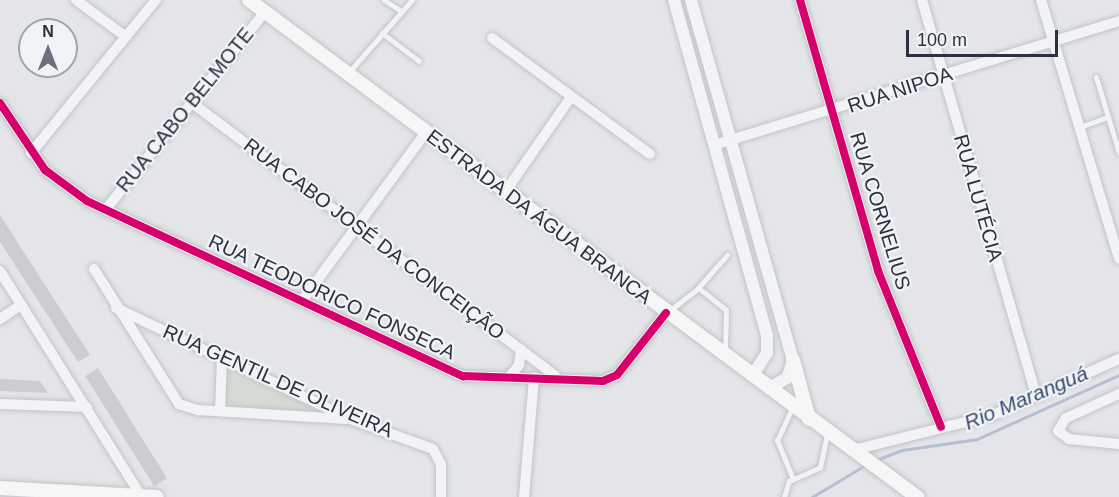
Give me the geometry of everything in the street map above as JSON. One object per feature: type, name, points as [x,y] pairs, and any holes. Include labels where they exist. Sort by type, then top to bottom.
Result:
[{"type":"main road","name":"ESTRADA DA ÁGUA BRANCA","points":[[249,0],[666,313],[917,497]]},
{"type":"main road","points":[[793,360],[809,419]]},
{"type":"main road","points":[[0,488],[74,495],[157,497]]},
{"type":"street","points":[[76,0],[126,37]]},
{"type":"street","points":[[31,153],[156,0]]},
{"type":"street","points":[[674,0],[768,342],[765,359],[752,375]]},
{"type":"street","points":[[691,0],[793,360],[787,378],[769,388]]},
{"type":"street","name":"RUA CORNELIUS","points":[[800,0],[878,271],[941,427]]},
{"type":"street","name":"RUA LUTÉCIA","points":[[922,0],[1036,396]]},
{"type":"street","points":[[1041,0],[1119,258]]},
{"type":"street","name":"RUA CABO BELMOTE","points":[[105,209],[265,12]]},
{"type":"street","name":"RUA NIPOA","points":[[714,145],[833,111],[1119,21]]},
{"type":"street","points":[[492,38],[650,154]]},
{"type":"street","points":[[505,192],[571,97]]},
{"type":"street","name":"RUA TEODORICO FONSECA","points":[[0,103],[31,153],[57,181],[105,209],[448,371],[509,377],[555,376],[586,382],[617,375],[666,313]]},
{"type":"street","name":"RUA CABO JOSÉ DA CONCEIÇÃO","points":[[192,103],[555,376]]},
{"type":"street","points":[[302,301],[353,226],[426,132]]},
{"type":"street","points":[[94,268],[171,398],[188,409],[353,420]]},
{"type":"street","points":[[0,271],[141,496]]},
{"type":"street","points":[[0,319],[21,305]]},
{"type":"street","name":"RUA GENTIL DE OLIVEIRA","points":[[116,308],[353,420],[439,455],[441,497]]},
{"type":"street","points":[[509,377],[519,365],[521,349]]},
{"type":"street","points":[[220,411],[222,358]]},
{"type":"street","points":[[857,453],[941,427],[993,415],[1119,358]]},
{"type":"street","points":[[524,497],[534,377]]},
{"type":"street","points":[[1119,394],[1066,418],[1058,431],[1070,439],[1119,444]]},
{"type":"street","points":[[0,404],[87,407]]},
{"type":"lane","points":[[384,0],[401,11]]},
{"type":"lane","points":[[347,74],[412,0]]},
{"type":"lane","points":[[382,33],[419,61]]},
{"type":"lane","points":[[1096,78],[1119,153]]},
{"type":"lane","points":[[1080,127],[1108,117]]},
{"type":"lane","points":[[666,313],[698,288],[727,255]]},
{"type":"lane","points":[[698,288],[726,310],[724,355]]},
{"type":"lane","points":[[793,406],[777,440],[793,479]]},
{"type":"lane","points":[[784,497],[793,479],[820,467],[828,432]]},
{"type":"shaded area","points":[[222,358],[353,420],[220,411]]},
{"type":"building","points":[[0,215],[90,355],[78,362],[0,242]]},
{"type":"building","points":[[98,368],[167,478],[154,486],[85,376]]},
{"type":"building","points":[[0,379],[40,381],[48,393],[0,391]]},
{"type":"waterway","name":"Rio Maranguá","points":[[876,460],[902,450],[977,439],[1119,375]]},
{"type":"waterway","name":"Rio Maranguá","points":[[812,497],[867,464]]},
{"type":"cycle path","points":[[800,0],[878,271],[941,427]]},
{"type":"cycle path","points":[[0,103],[45,170],[87,201],[463,376],[603,381],[617,375],[666,313]]}]
